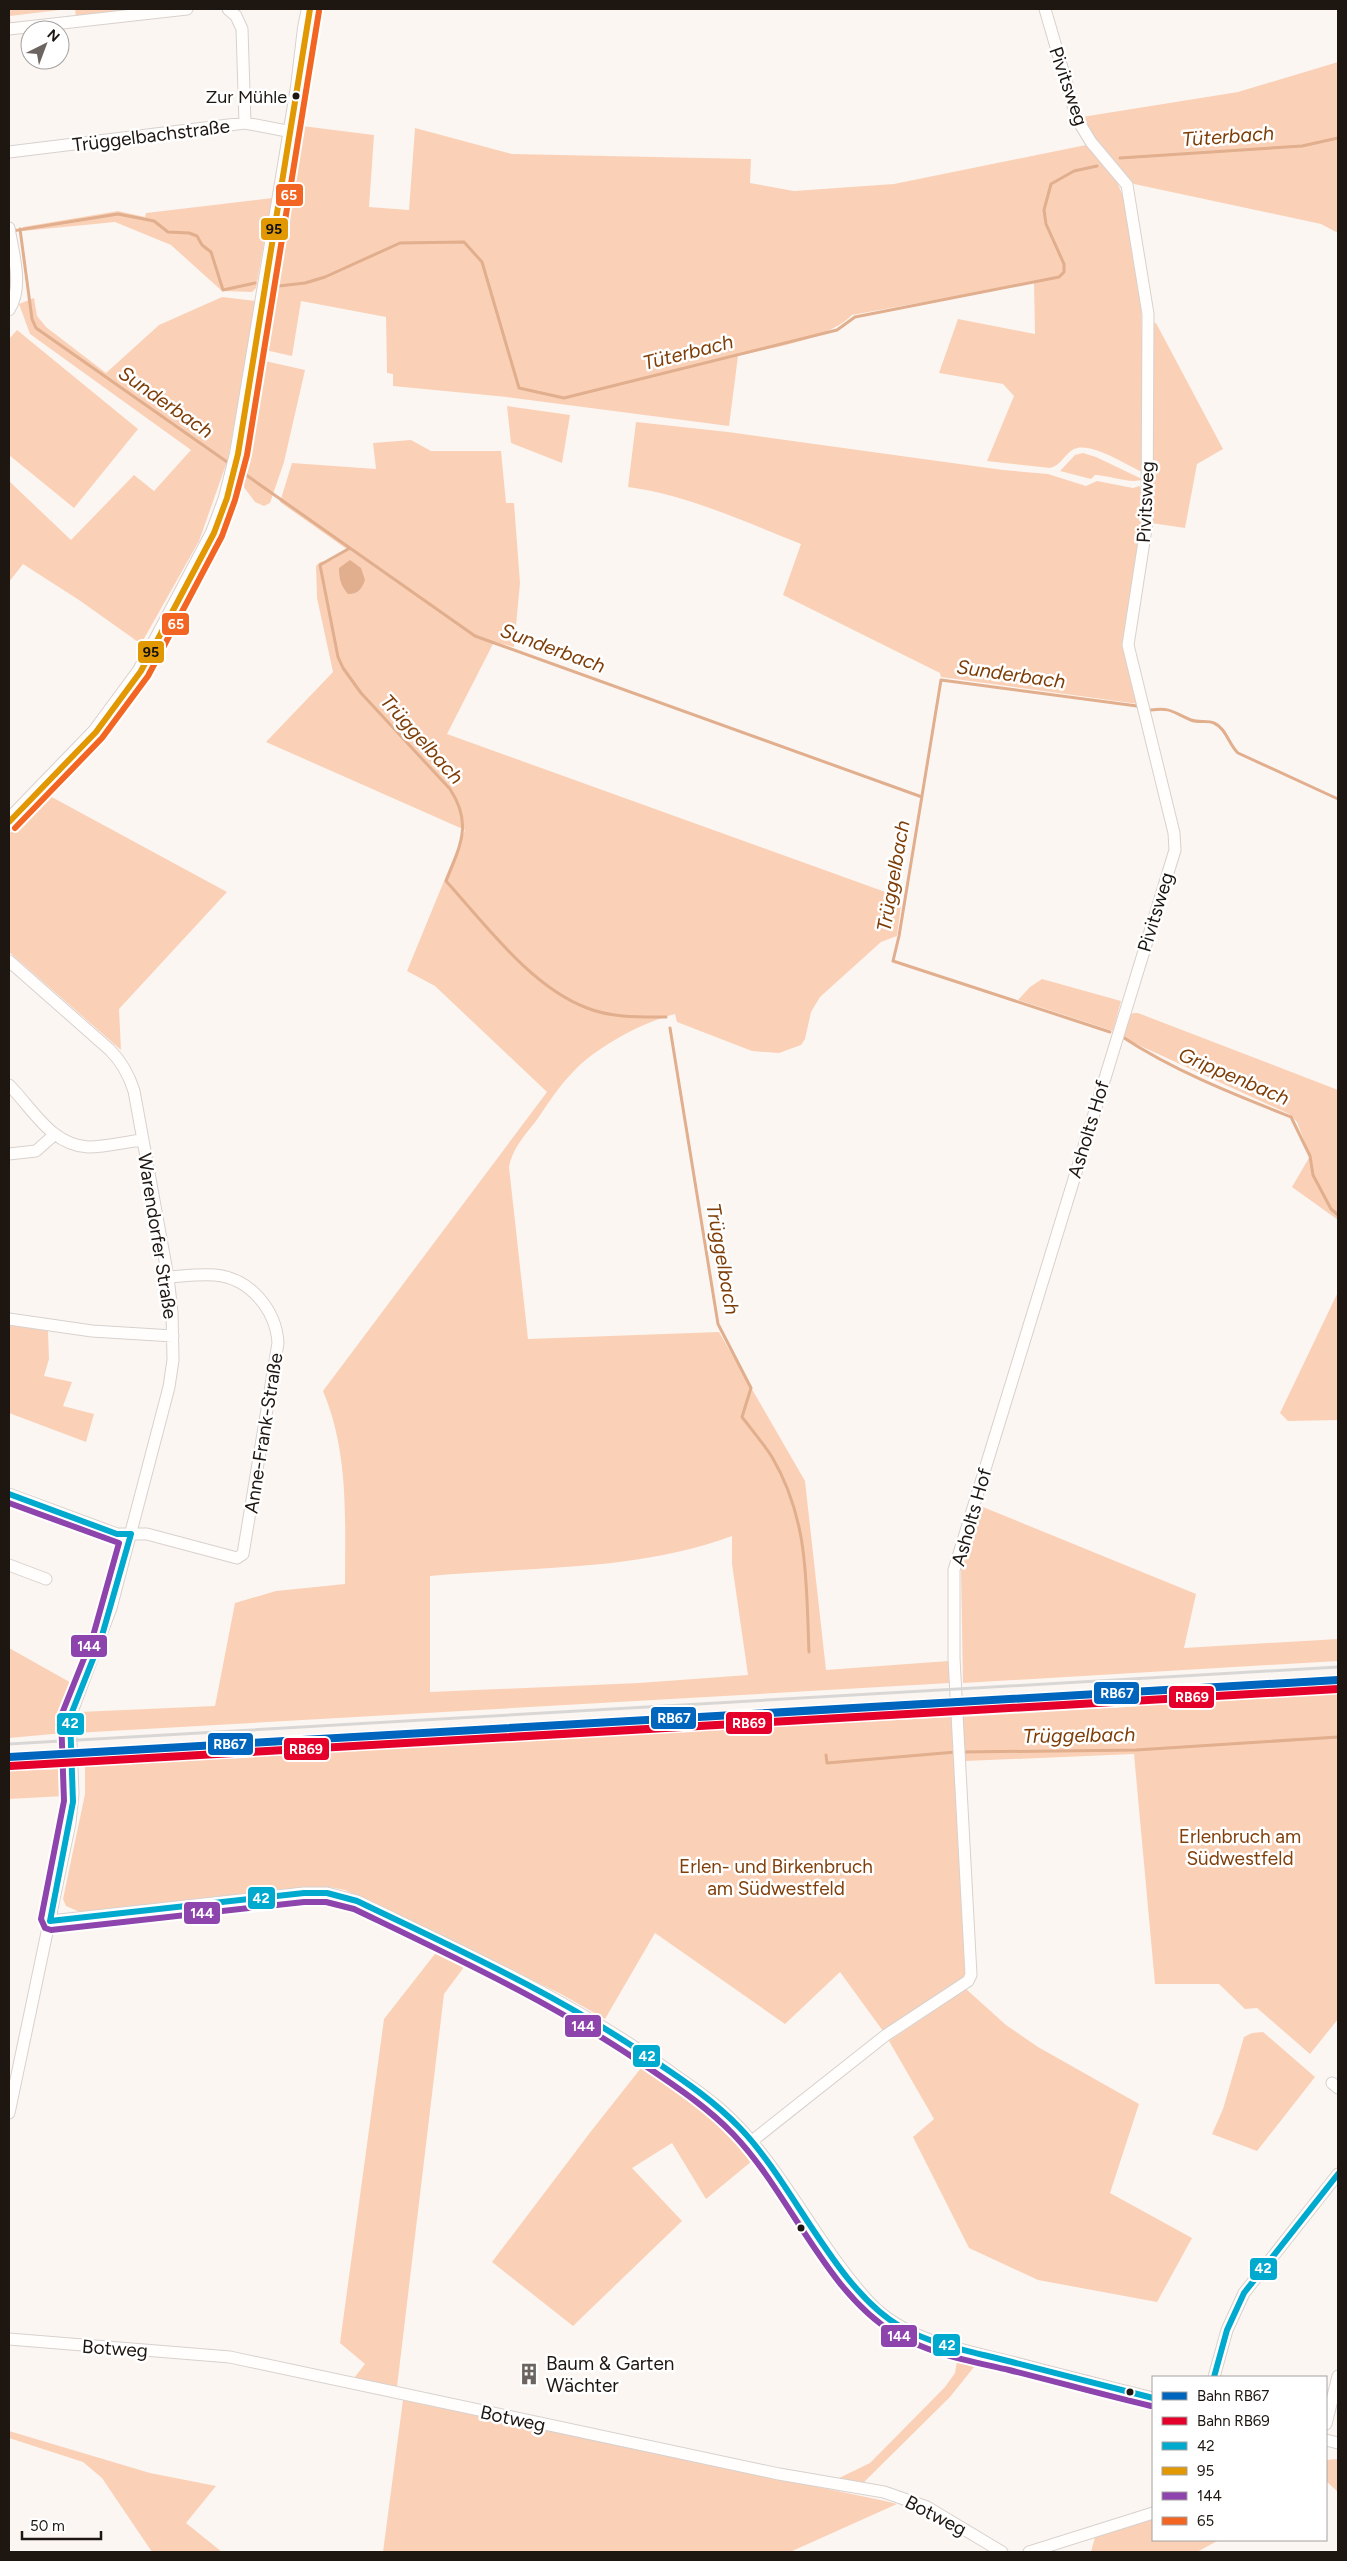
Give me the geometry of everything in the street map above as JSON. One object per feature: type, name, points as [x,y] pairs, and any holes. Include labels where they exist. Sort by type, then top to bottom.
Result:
[{"type":"street","points":[[9,30],[186,9]]},
{"type":"street","points":[[228,9],[236,16],[242,29],[245,123]]},
{"type":"street","points":[[303,9],[306,28]]},
{"type":"street","points":[[9,822],[96,732],[135,681],[206,551],[222,512],[238,454],[292,132],[310,9]]},
{"type":"street","name":"Pivitsweg","points":[[1045,9],[1077,118],[1091,142],[1127,185],[1148,314],[1147,522],[1128,645],[1175,842],[1175,850],[1126,1004]]},
{"type":"street","name":"Trüggelbachstraße","points":[[9,152],[245,123],[292,132]]},
{"type":"street","points":[[9,231],[17,282],[15,297],[9,310]]},
{"type":"street","name":"Warendorfer Straße","points":[[9,960],[110,1050],[121,1062],[134,1091],[168,1277],[173,1336],[169,1387],[132,1534],[104,1630],[70,1717],[73,1802],[9,2113]]},
{"type":"street","name":"Asholts Hof","points":[[752,2141],[886,2035],[968,1981],[971,1975],[954,1658],[954,1570],[1126,1004]]},
{"type":"street","points":[[9,1085],[54,1135],[68,1144],[90,1147],[142,1140]]},
{"type":"street","points":[[9,1154],[36,1151],[54,1135]]},
{"type":"street","name":"Anne-Frank-Straße","points":[[9,1494],[117,1534],[147,1534],[237,1558],[243,1554],[278,1343],[275,1322],[265,1305],[243,1285],[216,1275],[168,1277]]},
{"type":"street","points":[[9,1319],[92,1330],[173,1336]]},
{"type":"street","points":[[9,1565],[46,1579]]},
{"type":"street","points":[[50,1921],[304,1893],[342,1896],[438,1940],[558,2000],[611,2030],[718,2106],[752,2141],[858,2289],[882,2314],[901,2327],[920,2336],[981,2354],[1152,2398]]},
{"type":"street","points":[[1214,2376],[1227,2330],[1244,2293],[1338,2174]]},
{"type":"street","name":"Botweg","points":[[9,2339],[230,2357],[779,2474],[884,2492],[927,2507],[1002,2552]]},
{"type":"street","points":[[1327,2420],[1338,2376]]},
{"type":"street","points":[[1029,2552],[1152,2513]]},
{"type":"green space","points":[[9,9],[68,9],[10,16],[11,26],[9,26]]},
{"type":"green space","points":[[75,9],[146,9],[76,17]]},
{"type":"green space","points":[[1338,62],[1338,233],[1321,224],[1134,184],[1095,140],[1082,117],[1238,92]]},
{"type":"green space","points":[[302,126],[374,135],[369,207],[409,210],[415,128],[512,154],[751,159],[750,183],[794,191],[894,184],[1086,145],[1114,176],[1125,200],[1141,295],[1145,470],[1142,472],[1099,451],[1081,447],[1071,451],[1054,467],[1050,468],[987,461],[1014,396],[1003,384],[939,373],[958,319],[1035,334],[1034,282],[852,315],[829,331],[814,337],[738,356],[729,426],[507,397],[393,386],[393,374],[387,373],[386,317],[301,301],[292,356],[265,350]]},
{"type":"green space","points":[[272,198],[256,288],[252,292],[222,291],[171,245],[115,222],[23,231],[23,227],[118,211],[145,217],[146,213]]},
{"type":"green space","points":[[222,297],[256,301],[228,459],[199,541],[141,644],[79,600],[23,564],[9,582],[9,481],[71,540],[134,475],[154,491],[191,450],[30,334],[19,304],[34,298],[37,316],[46,327],[106,373],[159,325]]},
{"type":"green space","points":[[1150,323],[1156,323],[1223,449],[1197,464],[1185,528],[1151,523]]},
{"type":"green space","points":[[17,330],[138,429],[74,508],[9,455],[9,339]]},
{"type":"green space","points":[[265,361],[305,370],[284,462],[270,503],[264,506],[255,502],[240,482],[260,367]]},
{"type":"green space","points":[[507,406],[570,415],[562,463],[511,443]]},
{"type":"green space","points":[[636,422],[728,432],[1003,470],[1048,474],[1086,486],[1097,481],[1133,488],[1139,486],[1142,489],[1142,523],[1123,644],[1138,704],[941,677],[940,673],[783,595],[801,544],[694,503],[672,496],[628,487]]},
{"type":"green space","points":[[411,440],[431,451],[501,451],[506,503],[514,503],[520,583],[514,647],[494,642],[447,734],[902,898],[897,936],[881,942],[820,997],[811,1012],[805,1039],[801,1045],[779,1053],[752,1051],[677,1022],[675,1014],[649,1023],[607,1045],[573,1072],[558,1089],[520,1143],[513,1154],[509,1167],[528,1339],[719,1332],[805,1481],[826,1670],[948,1661],[950,1683],[75,1733],[79,1712],[215,1706],[235,1603],[276,1591],[345,1584],[344,1486],[337,1438],[323,1391],[547,1092],[435,986],[407,971],[465,830],[266,742],[333,672],[317,598],[316,566],[320,562],[332,560],[348,550],[280,502],[292,463],[376,469],[373,443]],"holes":[[[732,1536],[732,1564],[748,1675],[639,1683],[430,1692],[430,1576],[620,1562],[695,1548]]]},
{"type":"green space","points":[[1083,453],[1096,457],[1142,479],[1133,481],[1095,475],[1091,479],[1060,471],[1075,455]]},
{"type":"green space","points":[[48,795],[227,892],[119,1009],[121,1050],[9,952],[9,834]]},
{"type":"green space","points":[[1042,979],[1121,1001],[1113,1031],[1018,1000],[1030,987]]},
{"type":"green space","points":[[1133,1013],[1138,1013],[1338,1090],[1338,1220],[1292,1187],[1310,1156],[1297,1122],[1289,1114],[1121,1037],[1128,1017]]},
{"type":"green space","points":[[1338,1292],[1338,1420],[1288,1421],[1280,1413]]},
{"type":"green space","points":[[9,1325],[48,1331],[49,1359],[44,1376],[72,1382],[63,1406],[94,1414],[86,1442],[9,1413]]},
{"type":"green space","points":[[978,1505],[1196,1594],[1184,1648],[1338,1639],[1338,1661],[963,1683],[961,1570]]},
{"type":"green space","points":[[9,1648],[75,1685],[62,1718],[64,1733],[9,1738]]},
{"type":"green space","name":"Erlenbruch am Südwestfeld","points":[[1338,1694],[1338,2019],[1310,2054],[1257,2008],[1245,2009],[1219,1984],[1155,1984],[1134,1754],[965,1761],[962,1717]]},
{"type":"green space","name":"Erlen- und Birkenbruch am Südwestfeld","points":[[952,1717],[965,1976],[883,2031],[840,1972],[785,2024],[655,1933],[605,2019],[561,1994],[345,1890],[329,1887],[303,1888],[82,1913],[66,1906],[63,1899],[85,1794],[85,1767]]},
{"type":"green space","points":[[63,1769],[64,1796],[9,1799],[9,1771]]},
{"type":"green space","points":[[438,1950],[467,1963],[444,1994],[397,2387],[354,2378],[365,2364],[340,2343],[384,2019]]},
{"type":"green space","points":[[966,1989],[1006,2025],[1038,2047],[1139,2104],[1110,2193],[1192,2238],[1157,2302],[1038,2280],[969,2248],[913,2137],[934,2119],[889,2041]]},
{"type":"green space","points":[[1263,2032],[1315,2077],[1257,2151],[1212,2134],[1223,2109],[1244,2037],[1252,2033]]},
{"type":"green space","points":[[645,2063],[722,2120],[751,2152],[752,2161],[706,2199],[672,2143],[632,2168],[682,2221],[573,2326],[492,2262]]},
{"type":"green space","points":[[958,2356],[978,2362],[950,2397],[861,2485],[837,2479],[870,2463],[945,2387],[955,2373]]},
{"type":"green space","points":[[403,2400],[897,2504],[790,2552],[383,2552]]},
{"type":"green space","points":[[9,2431],[150,2473],[216,2486],[186,2523],[222,2552],[152,2552],[102,2478],[83,2462],[9,2438]]},
{"type":"green space","points":[[1338,2459],[1338,2492],[1327,2482],[1327,2460]]},
{"type":"green space","points":[[1152,2519],[1152,2541],[1217,2541],[1197,2552],[1091,2552],[1095,2537]]},
{"type":"shaded area","points":[[350,560],[361,568],[365,580],[360,590],[348,594],[341,582],[339,568]]},
{"type":"waterway","name":"Tüterbach","points":[[1120,158],[1302,146],[1338,138]]},
{"type":"waterway","name":"Tüterbach","points":[[279,286],[305,283],[325,277],[400,243],[464,242],[482,262],[519,388],[564,398],[837,330],[855,317],[1059,277],[1064,272],[1064,264],[1046,224],[1044,210],[1051,184],[1074,171],[1097,166]]},
{"type":"waterway","name":"Tüterbach","points":[[12,231],[118,214],[154,221],[168,232],[189,233],[197,236],[202,245],[211,252],[223,290],[255,283]]},
{"type":"waterway","name":"Sunderbach","points":[[20,229],[32,319],[36,328],[230,464]]},
{"type":"waterway","name":"Sunderbach","points":[[239,470],[475,636],[922,797]]},
{"type":"waterway","name":"Trüggelbach","points":[[350,548],[320,565],[338,657],[343,668],[361,693],[450,789],[457,802],[463,824],[462,835],[456,857],[446,881],[510,953],[528,970],[566,998],[606,1014],[666,1017]]},
{"type":"waterway","name":"Trüggelbach","points":[[1110,1032],[893,961],[899,936],[941,680],[1137,706]]},
{"type":"waterway","name":"Sunderbach","points":[[1151,710],[1168,710],[1194,721],[1214,723],[1222,729],[1238,753],[1338,799]]},
{"type":"waterway","name":"Trüggelbach","points":[[670,1028],[718,1324],[751,1388],[742,1417],[772,1457],[793,1504],[799,1528],[806,1576],[809,1652]]},
{"type":"waterway","name":"Grippenbach","points":[[1121,1036],[1183,1071],[1291,1117],[1310,1156],[1313,1175],[1331,1209],[1338,1215]]},
{"type":"waterway","name":"Trüggelbach","points":[[962,1752],[1136,1750],[1338,1737]]},
{"type":"waterway","name":"Trüggelbach","points":[[826,1755],[827,1763],[956,1752]]},
{"type":"railway","points":[[9,1744],[1338,1667]]},
{"type":"rail line","name":"RB67","points":[[9,1757],[1338,1680]]},
{"type":"rail line","name":"RB69","points":[[10,1766],[1338,1689]]},
{"type":"transit line","name":"95","points":[[9,822],[96,732],[141,671],[214,533],[227,498],[238,454],[310,9]]},
{"type":"transit line","name":"65","points":[[15,828],[102,738],[148,676],[222,536],[235,500],[247,455],[319,11]]},
{"type":"transit line","name":"42","points":[[9,1494],[117,1534],[131,1534]]},
{"type":"transit line","name":"144","points":[[9,1503],[119,1543],[93,1636],[61,1716],[64,1801],[41,1919],[45,1928],[51,1930],[304,1902],[326,1902],[354,1909],[544,2004],[618,2047],[705,2108],[733,2134],[753,2158],[827,2267],[847,2292],[869,2315],[894,2333],[921,2346],[950,2356],[1151,2406]]},
{"type":"transit line","name":"42","points":[[50,1921],[73,1802],[70,1717],[101,1639],[131,1534]]},
{"type":"transit line","name":"42","points":[[50,1921],[304,1893],[327,1893],[357,1901],[472,1956],[547,1995],[621,2038],[700,2093],[740,2128],[760,2151],[835,2262],[856,2288],[877,2310],[901,2327],[914,2334],[955,2348],[1152,2398]]},
{"type":"transit line","name":"42","points":[[1214,2376],[1227,2330],[1244,2293],[1338,2174]]},
{"type":"place","name":"Zur Mühle","points":[[296,96]]},
{"type":"place","name":"Baum & Garten Wächter","points":[[529,2374]]}]
